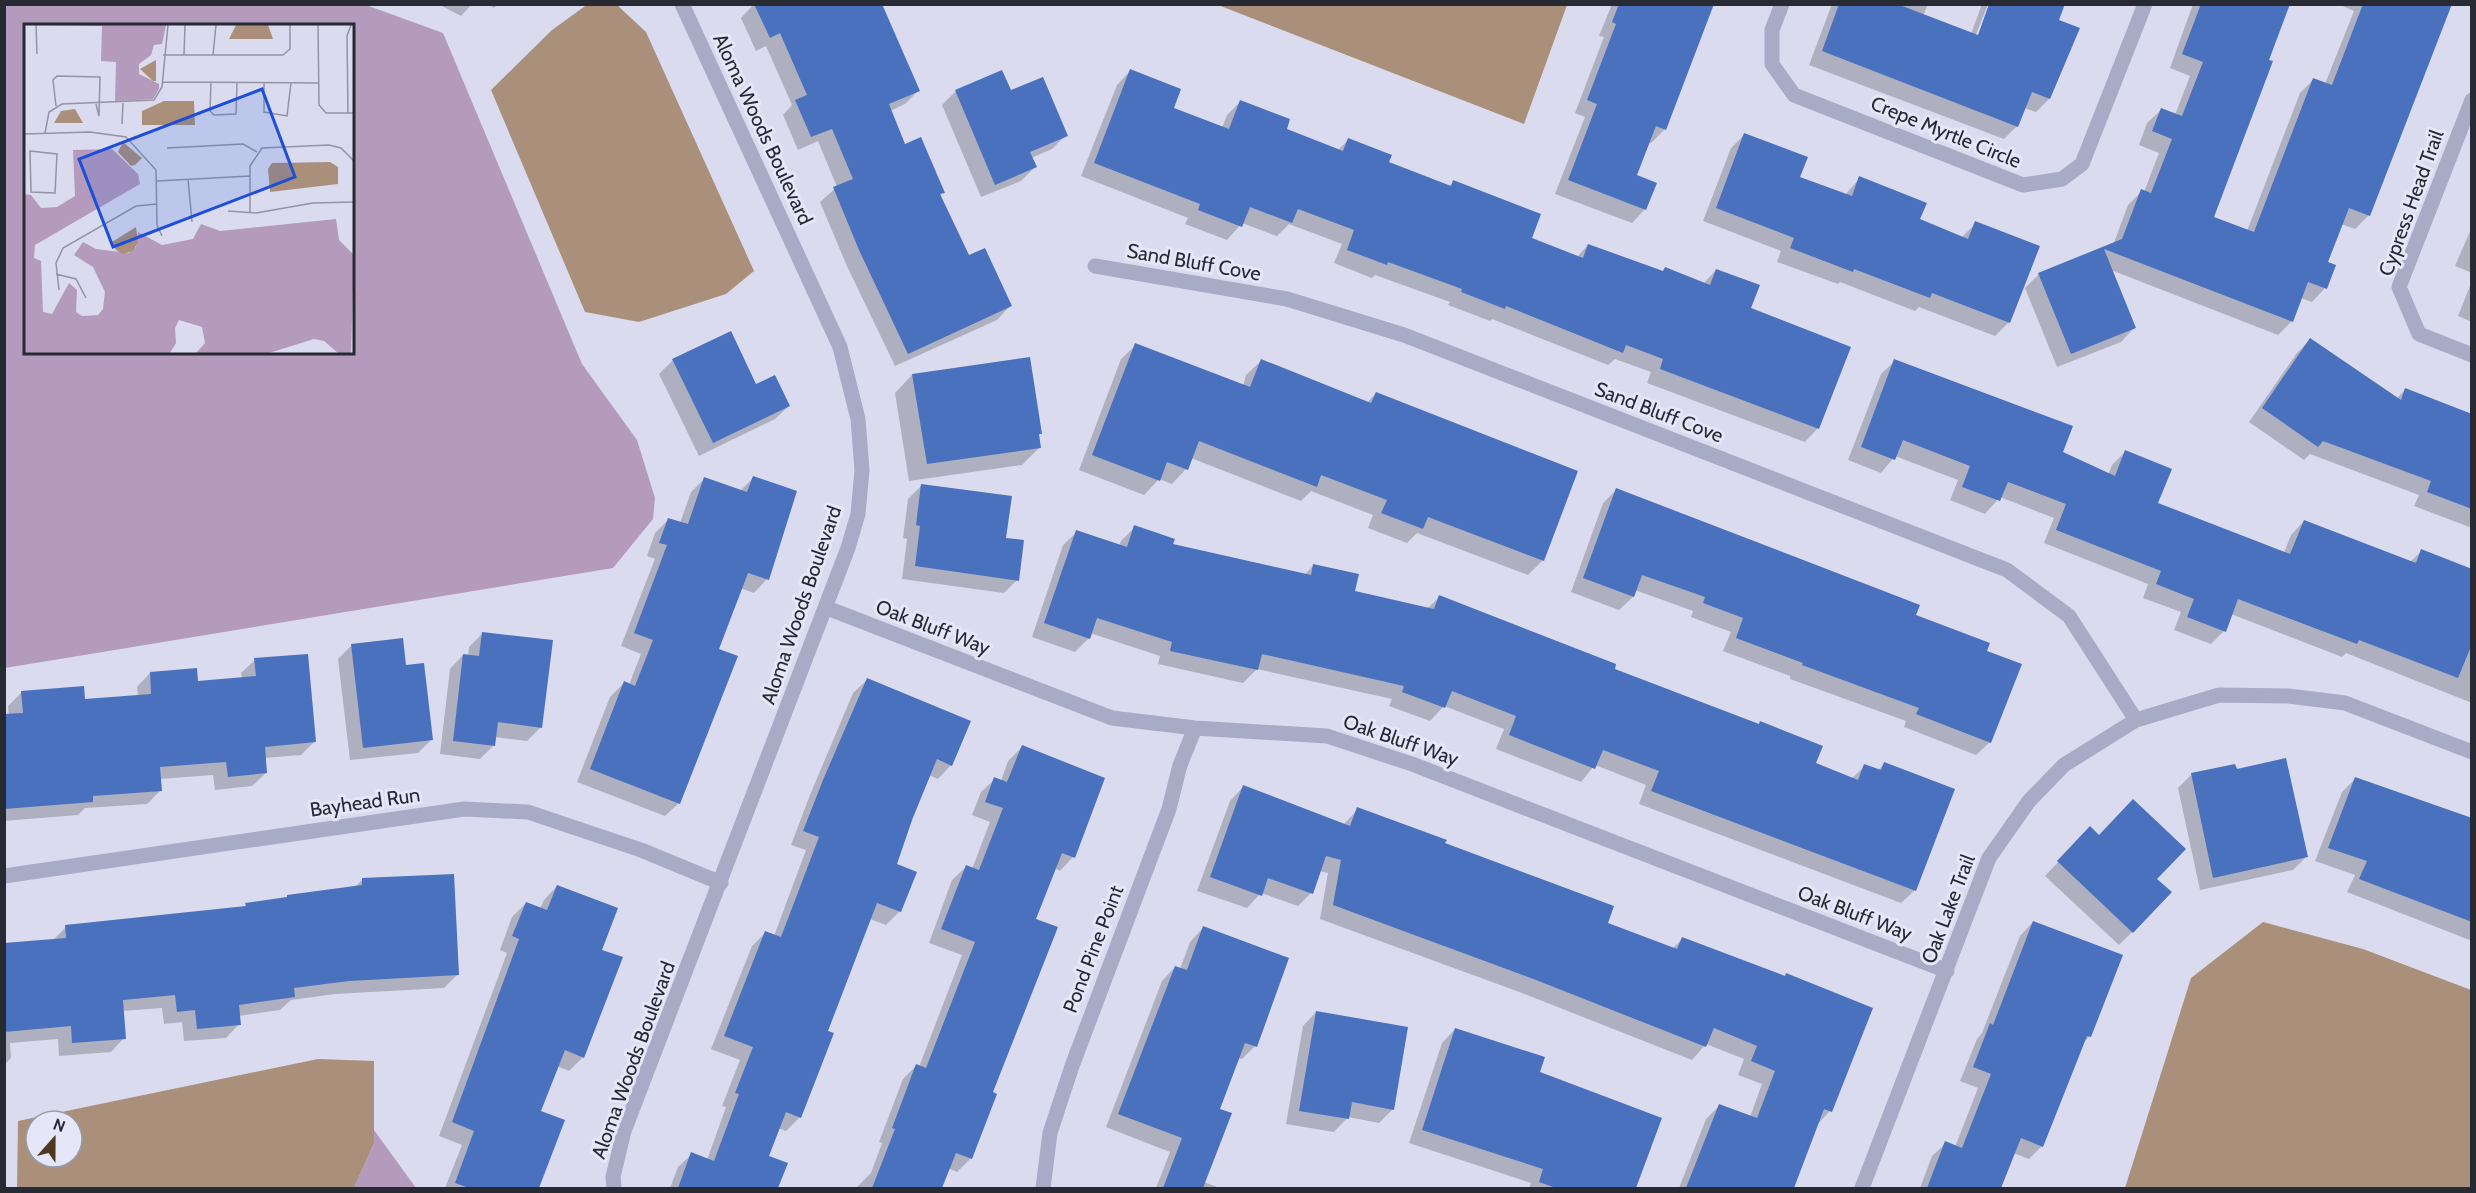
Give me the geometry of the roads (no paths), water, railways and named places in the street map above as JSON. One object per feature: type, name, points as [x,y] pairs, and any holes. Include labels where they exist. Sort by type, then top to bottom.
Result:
[{"type":"street","name":"Aloma Woods Boulevard","points":[[614,1188],[613,1177],[624,1131],[826,608],[858,514],[862,470],[858,419],[840,347],[682,4]]},
{"type":"street","name":"Crepe Myrtle Circle","points":[[1782,4],[1772,30],[1773,64],[1794,95],[2023,185],[2062,179],[2082,164],[2145,4]]},
{"type":"street","name":"Cypress Head Trail","points":[[2472,100],[2399,287],[2419,334],[2472,355]]},
{"type":"street","name":"Sand Bluff Cove","points":[[1095,266],[1287,299],[1404,335],[2007,570],[2069,616],[2136,720]]},
{"type":"street","name":"Oak Bluff Way","points":[[826,608],[1112,718],[1195,728],[1327,736],[1412,764],[1947,971]]},
{"type":"street","name":"Oak Lake Trail","points":[[1862,1188],[1989,858],[2029,801],[2064,765],[2136,720],[2219,695],[2288,696],[2345,703],[2472,752]]},
{"type":"street","name":"Pond Pine Point","points":[[1043,1188],[1050,1133],[1072,1066],[1168,809],[1180,765],[1195,728]]},
{"type":"street","name":"Bayhead Run","points":[[4,876],[464,809],[528,812],[641,850],[721,883]]}]
